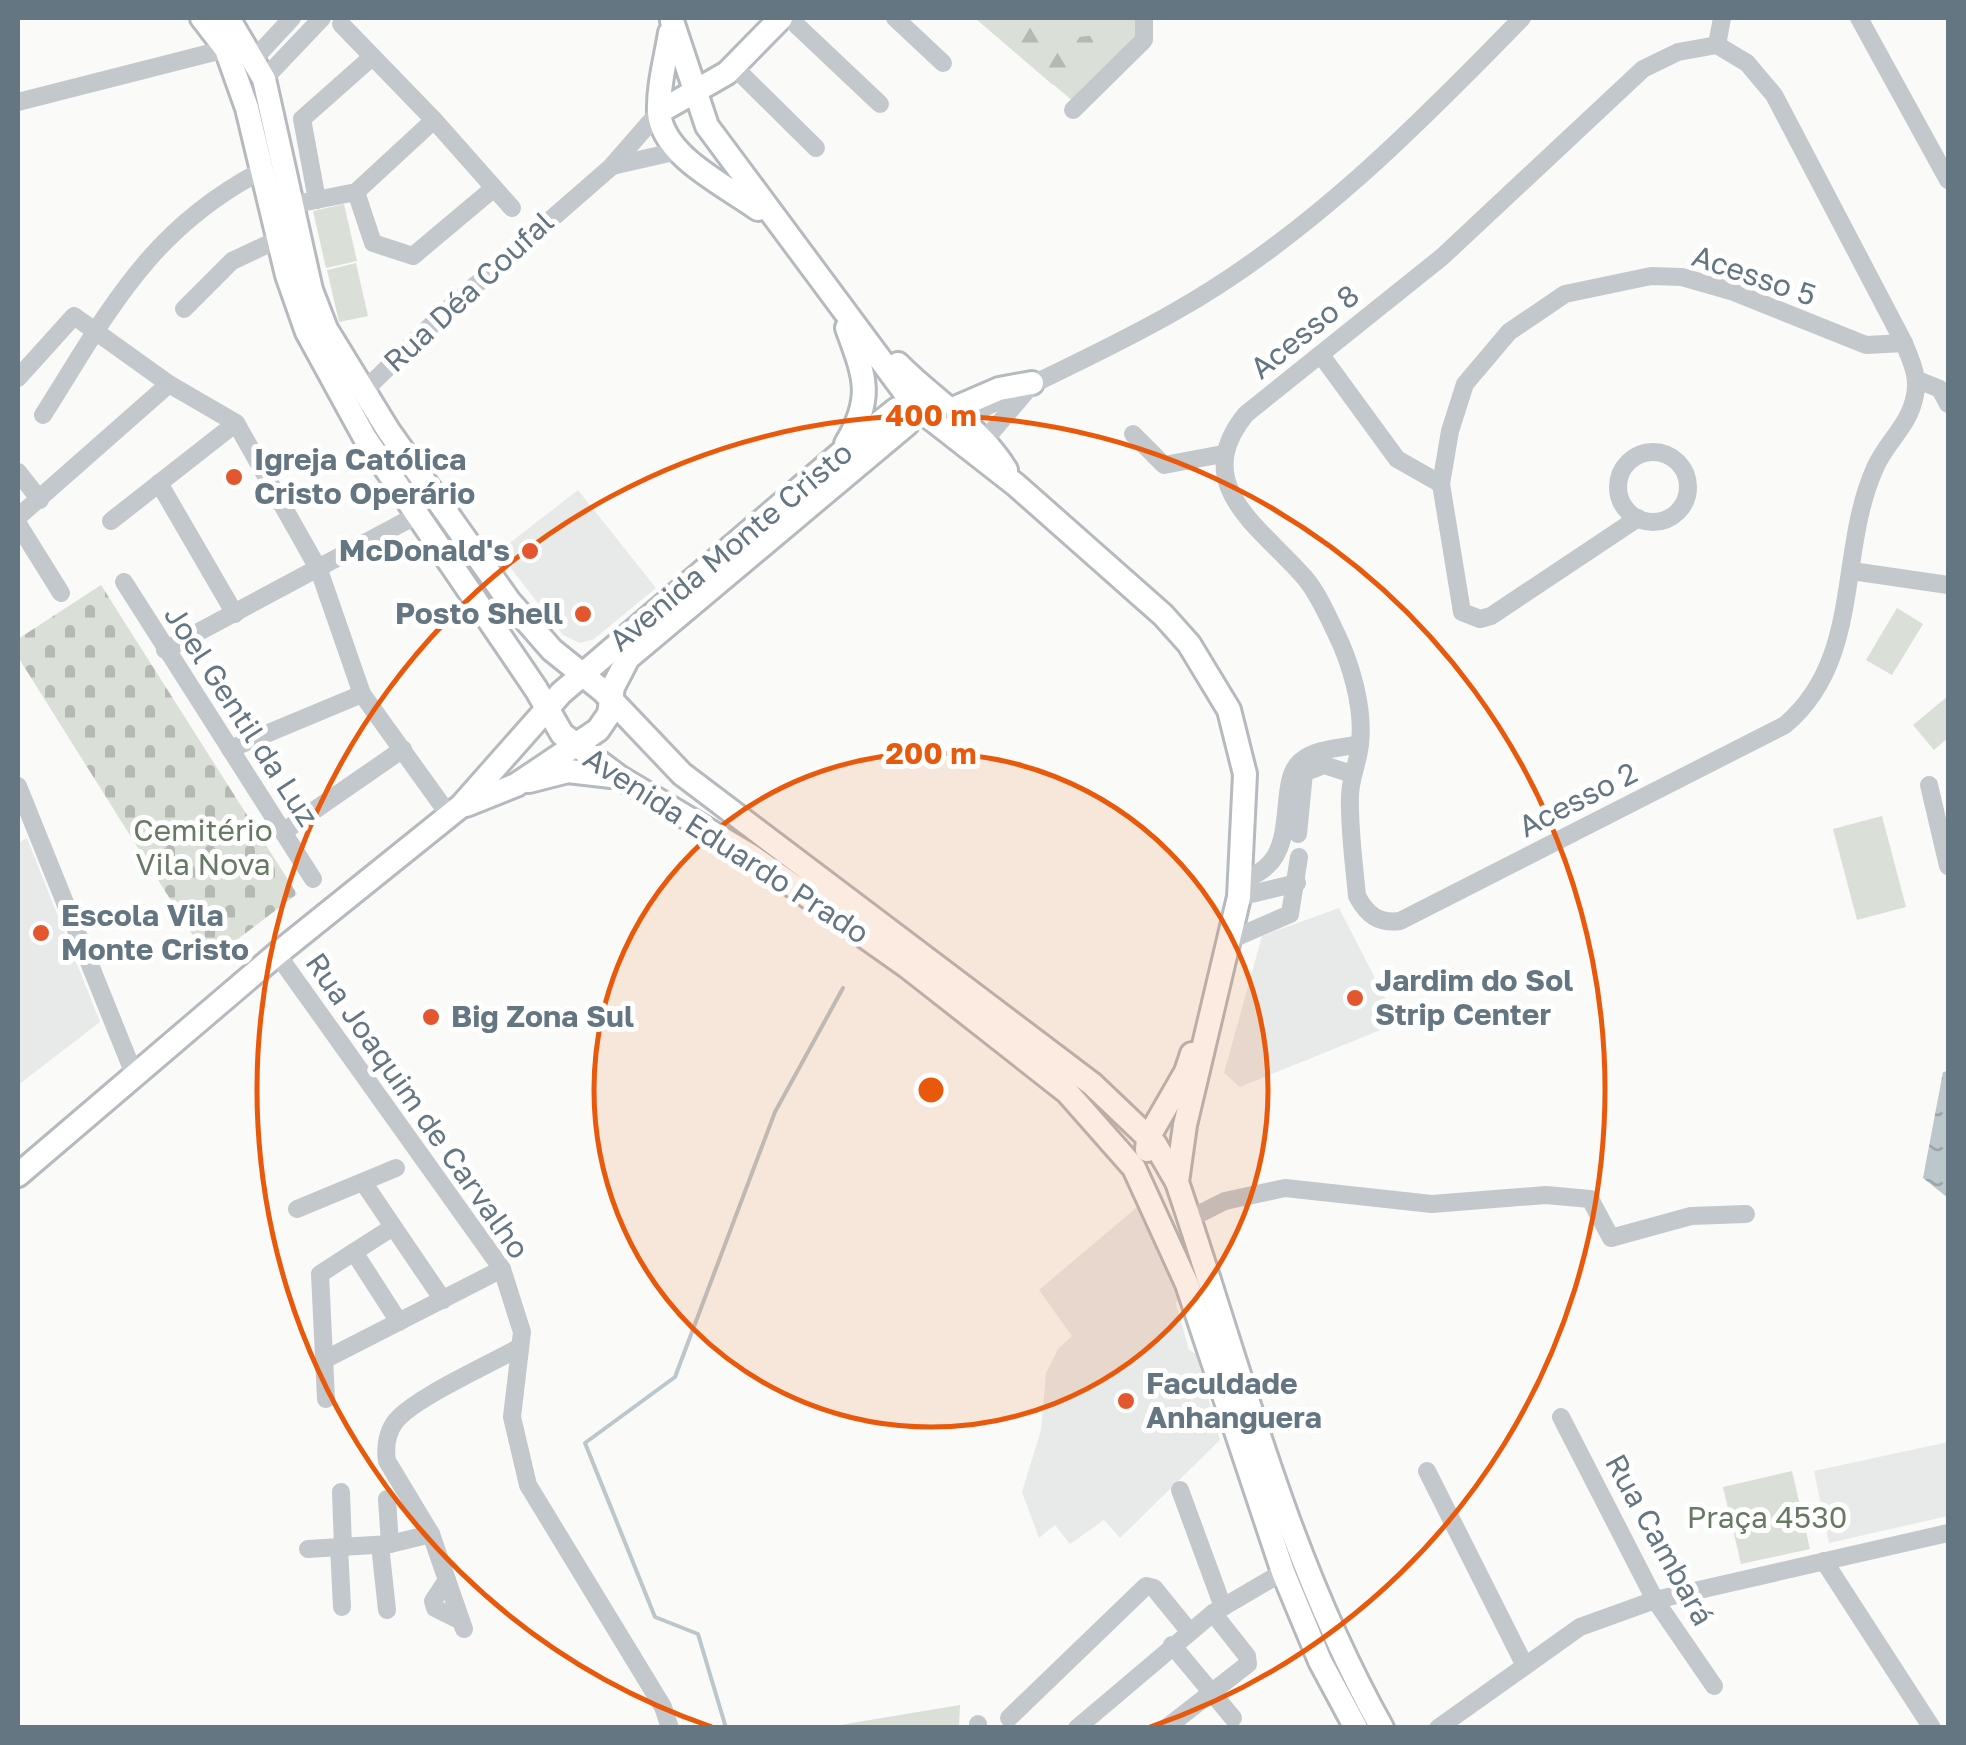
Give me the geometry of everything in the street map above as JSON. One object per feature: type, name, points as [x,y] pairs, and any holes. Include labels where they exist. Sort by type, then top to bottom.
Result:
[{"type":"main road","name":"Avenida Eduardo Prado","points":[[202,18],[226,49],[307,332],[364,438],[571,746],[767,867],[908,967],[1067,1092],[1115,1142],[1144,1184],[1187,1284]]},
{"type":"main road","name":"Avenida Eduardo Prado","points":[[228,18],[259,69],[306,202],[316,303],[365,395],[482,566],[552,650],[612,703],[682,774],[1092,1084],[1148,1138],[1177,1182]]},
{"type":"main road","name":"Rua Déa Coufal","points":[[659,112],[726,73],[785,18]]},
{"type":"main road","points":[[672,19],[692,94],[707,126],[773,220],[914,406],[962,428]]},
{"type":"main road","points":[[672,19],[659,112],[663,130],[678,151],[773,220]]},
{"type":"main road","points":[[682,60],[694,71],[726,73]]},
{"type":"main road","name":"Rua Déa Coufal","points":[[678,151],[692,146],[707,126],[726,73]]},
{"type":"main road","points":[[838,301],[1016,485],[1162,616],[1210,675],[1238,735],[1245,774],[1240,890],[1185,1125],[1177,1182],[1276,1484],[1339,1650],[1382,1728]]},
{"type":"main road","points":[[838,301],[863,372],[866,398],[861,418],[840,454]]},
{"type":"main road","points":[[880,344],[907,386],[914,406]]},
{"type":"main road","points":[[962,428],[1000,389],[1032,383]]},
{"type":"main road","name":"Avenida Monte Cristo","points":[[20,1165],[455,811],[582,676],[840,454],[897,409],[914,406],[908,424],[628,658],[619,669],[612,703],[598,730],[516,785],[455,811]]},
{"type":"main road","points":[[516,785],[568,771],[619,777]]},
{"type":"main road","points":[[1214,1005],[1178,1085],[1148,1138],[1149,1161],[1170,1208],[1196,1313],[1283,1572],[1320,1662],[1356,1728]]},
{"type":"main road","points":[[1092,1084],[1136,1104],[1158,1102],[1178,1085]]},
{"type":"main road","points":[[1196,1313],[1225,1374],[1239,1373]]},
{"type":"main road","points":[[1232,1419],[1250,1430],[1276,1484]]},
{"type":"street","points":[[259,69],[292,18]]},
{"type":"street","points":[[259,69],[322,18]]},
{"type":"street","points":[[785,18],[880,104]]},
{"type":"street","points":[[895,18],[943,63]]},
{"type":"street","points":[[1074,110],[1144,40],[1144,18]]},
{"type":"street","points":[[962,428],[1032,383],[1177,310],[1274,243],[1411,133],[1522,18]]},
{"type":"street","points":[[1717,45],[1722,18]]},
{"type":"street","points":[[1859,18],[1948,180]]},
{"type":"street","points":[[341,24],[512,208]]},
{"type":"street","name":"Acesso 5","points":[[1638,518],[1480,619],[1469,617],[1458,604],[1441,484],[1450,431],[1465,384],[1509,332],[1565,294],[1651,276],[1682,277],[1731,291],[1866,344],[1904,344],[1774,95],[1746,63],[1717,45]]},
{"type":"street","name":"Acesso 8","points":[[1223,454],[1230,433],[1246,414],[1442,257],[1643,69],[1678,52],[1717,45]]},
{"type":"street","points":[[18,102],[226,49]]},
{"type":"street","points":[[372,57],[302,119],[306,202],[356,192],[434,120]]},
{"type":"street","points":[[726,73],[816,148]]},
{"type":"street","name":"Rua Déa Coufal","points":[[364,438],[365,395],[447,310],[612,166],[659,112]]},
{"type":"street","name":"Rua Déa Coufal","points":[[612,166],[678,151]]},
{"type":"street","points":[[43,416],[96,331],[159,243],[216,194],[262,170]]},
{"type":"street","points":[[356,192],[373,243],[413,256],[494,188]]},
{"type":"street","points":[[184,309],[232,261],[278,239]]},
{"type":"street","points":[[18,378],[74,316],[169,384],[236,423],[320,570],[362,694],[455,811]]},
{"type":"street","points":[[1904,344],[1918,380],[1940,389],[1948,404]]},
{"type":"street","points":[[1321,355],[1398,459],[1441,484]]},
{"type":"street","name":"Acesso 2","points":[[1352,774],[1357,896],[1373,917],[1386,923],[1400,921],[1785,725],[1821,686],[1843,625],[1862,505],[1876,465],[1900,433],[1918,380]]},
{"type":"street","points":[[61,594],[18,521],[169,384]]},
{"type":"street","points":[[111,522],[236,423]]},
{"type":"street","points":[[1132,434],[1164,465],[1223,454],[1225,480],[1242,512],[1308,581],[1337,634],[1358,699],[1360,744],[1352,774],[1324,765],[1304,773],[1298,834]]},
{"type":"street","points":[[18,472],[40,500]]},
{"type":"street","points":[[159,483],[235,614]]},
{"type":"street","points":[[166,650],[416,515]]},
{"type":"street","points":[[1852,571],[1948,585]]},
{"type":"street","name":"Joel Gentil da Luz","points":[[124,582],[313,879]]},
{"type":"street","points":[[230,750],[362,694]]},
{"type":"street","points":[[1240,890],[1275,856],[1289,816],[1289,786],[1297,764],[1313,754],[1360,744]]},
{"type":"street","points":[[283,832],[403,750]]},
{"type":"street","points":[[1930,785],[1948,866]]},
{"type":"street","points":[[18,786],[24,820],[134,1074]]},
{"type":"street","points":[[1230,940],[1285,919],[1297,882],[1299,858]]},
{"type":"street","points":[[1240,890],[1297,882]]},
{"type":"street","name":"Rua Joaquim de Carvalho","points":[[278,954],[502,1270],[522,1332],[512,1417],[528,1485],[663,1707],[670,1728]]},
{"type":"street","points":[[298,1209],[396,1168]]},
{"type":"street","points":[[363,1182],[442,1300]]},
{"type":"street","points":[[1189,1219],[1225,1201],[1285,1188],[1432,1204],[1546,1194],[1583,1197],[1594,1204],[1611,1238],[1691,1216],[1746,1214]]},
{"type":"street","points":[[326,1398],[320,1274],[393,1227]]},
{"type":"street","points":[[354,1252],[399,1322]]},
{"type":"street","points":[[324,1360],[502,1270]]},
{"type":"street","points":[[463,1625],[431,1534],[387,1461],[385,1447],[394,1423],[415,1406],[520,1347]]},
{"type":"street","name":"Rua Cambará","points":[[1561,1417],[1655,1600],[1714,1686]]},
{"type":"street","points":[[1427,1471],[1524,1664]]},
{"type":"street","points":[[1166,1728],[1249,1661],[1218,1610],[1180,1490]]},
{"type":"street","points":[[341,1492],[342,1607]]},
{"type":"street","points":[[387,1610],[388,1499]]},
{"type":"street","points":[[1438,1728],[1580,1627],[1655,1600],[1948,1533]]},
{"type":"street","points":[[308,1549],[385,1544],[431,1534]]},
{"type":"street","points":[[1824,1562],[1932,1728]]},
{"type":"street","points":[[1077,1728],[1172,1644],[1218,1610],[1283,1572]]},
{"type":"street","points":[[1009,1718],[1146,1586],[1154,1588],[1190,1631]]},
{"type":"street","points":[[1172,1644],[1208,1694],[1233,1718]]},
{"type":"shaded area","points":[[578,490],[656,588],[594,639],[580,643],[563,635],[498,552]]},
{"type":"shaded area","name":"Escola Vila Monte Cristo","points":[[27,838],[100,1022],[18,1085],[18,843]]},
{"type":"shaded area","points":[[1339,908],[1398,1023],[1240,1087],[1224,1073],[1262,936]]},
{"type":"shaded area","name":"Faculdade Anhanguera","points":[[1143,1202],[1179,1295],[1176,1304],[1189,1350],[1196,1354],[1220,1440],[1120,1538],[1104,1520],[1070,1544],[1055,1525],[1039,1538],[1022,1492],[1041,1430],[1046,1373],[1058,1349],[1072,1336],[1039,1290]]},
{"type":"shaded area","points":[[1948,1442],[1948,1516],[1829,1543],[1814,1471]]},
{"type":"green space","points":[[975,18],[1138,18],[1140,32],[1074,102]]},
{"type":"green space","points":[[975,18],[1073,18],[1079,37],[1106,34],[1053,85]]},
{"type":"green space","points":[[344,204],[357,261],[326,268],[313,211]]},
{"type":"green space","points":[[356,263],[368,316],[339,322],[327,270]]},
{"type":"green space","name":"Cemitério Vila Nova","points":[[101,585],[297,894],[209,961],[18,657],[18,639]]},
{"type":"green space","points":[[1897,608],[1923,624],[1892,675],[1866,660]]},
{"type":"green space","points":[[1948,696],[1948,738],[1934,750],[1913,725]]},
{"type":"green space","points":[[1882,816],[1906,907],[1857,920],[1833,829]]},
{"type":"green space","name":"Praça 4530","points":[[1792,1471],[1810,1549],[1741,1564],[1723,1487]]},
{"type":"green space","points":[[960,1705],[959,1727],[834,1727],[834,1726]]},
{"type":"water","points":[[1948,1071],[1948,1198],[1923,1178],[1943,1072]]},
{"type":"waterway","points":[[726,1728],[698,1634],[655,1617],[585,1443],[675,1377],[775,1112],[843,988]]},
{"type":"place","name":"Igreja Católica Cristo Operário","points":[[234,477]]},
{"type":"place","name":"McDonald's","points":[[530,551]]},
{"type":"place","name":"Posto Shell","points":[[583,614]]},
{"type":"place","name":"Escola Vila Monte Cristo","points":[[41,933]]},
{"type":"place","name":"Jardim do Sol Strip Center","points":[[1355,998]]},
{"type":"place","name":"Big Zona Sul","points":[[431,1017]]},
{"type":"place","name":"Faculdade Anhanguera","points":[[1126,1401]]}]
